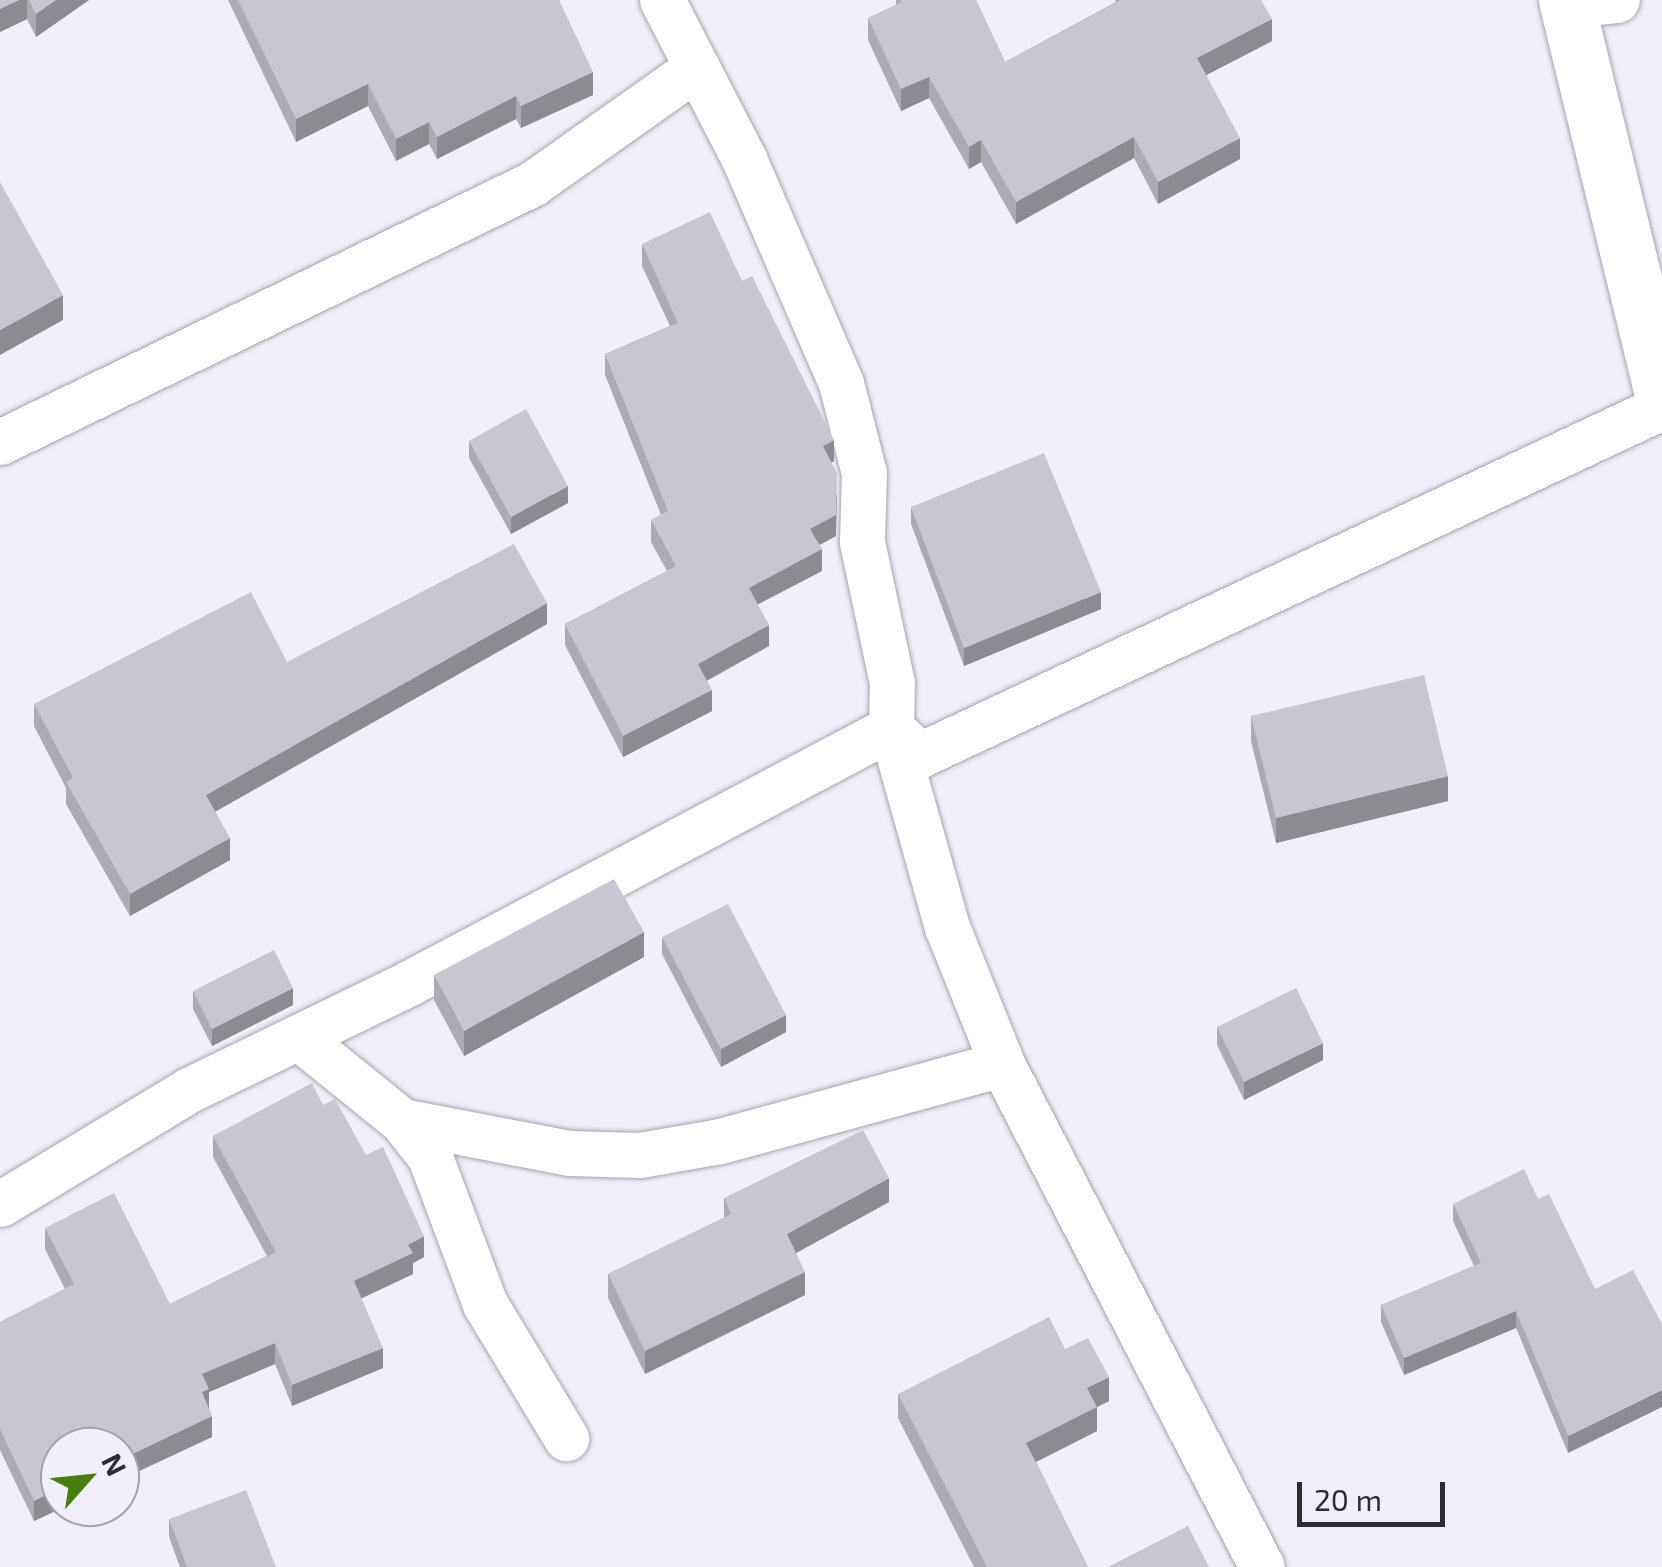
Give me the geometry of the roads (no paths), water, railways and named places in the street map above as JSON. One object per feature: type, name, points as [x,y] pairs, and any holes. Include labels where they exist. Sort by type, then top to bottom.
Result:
[{"type":"main road","points":[[1583,2],[1662,396]]},
{"type":"street","points":[[662,0],[744,159],[841,383],[864,473],[862,542],[892,682],[891,728],[947,927],[1002,1064],[1262,1567]]},
{"type":"street","points":[[0,442],[532,184],[696,67]]},
{"type":"street","points":[[891,728],[920,756],[1662,408]]},
{"type":"street","points":[[0,1204],[173,1099],[891,728]]},
{"type":"street","points":[[298,1037],[402,1121],[430,1157],[484,1304],[566,1438]]},
{"type":"street","points":[[402,1121],[570,1154],[640,1155],[720,1142],[1002,1064]]}]
